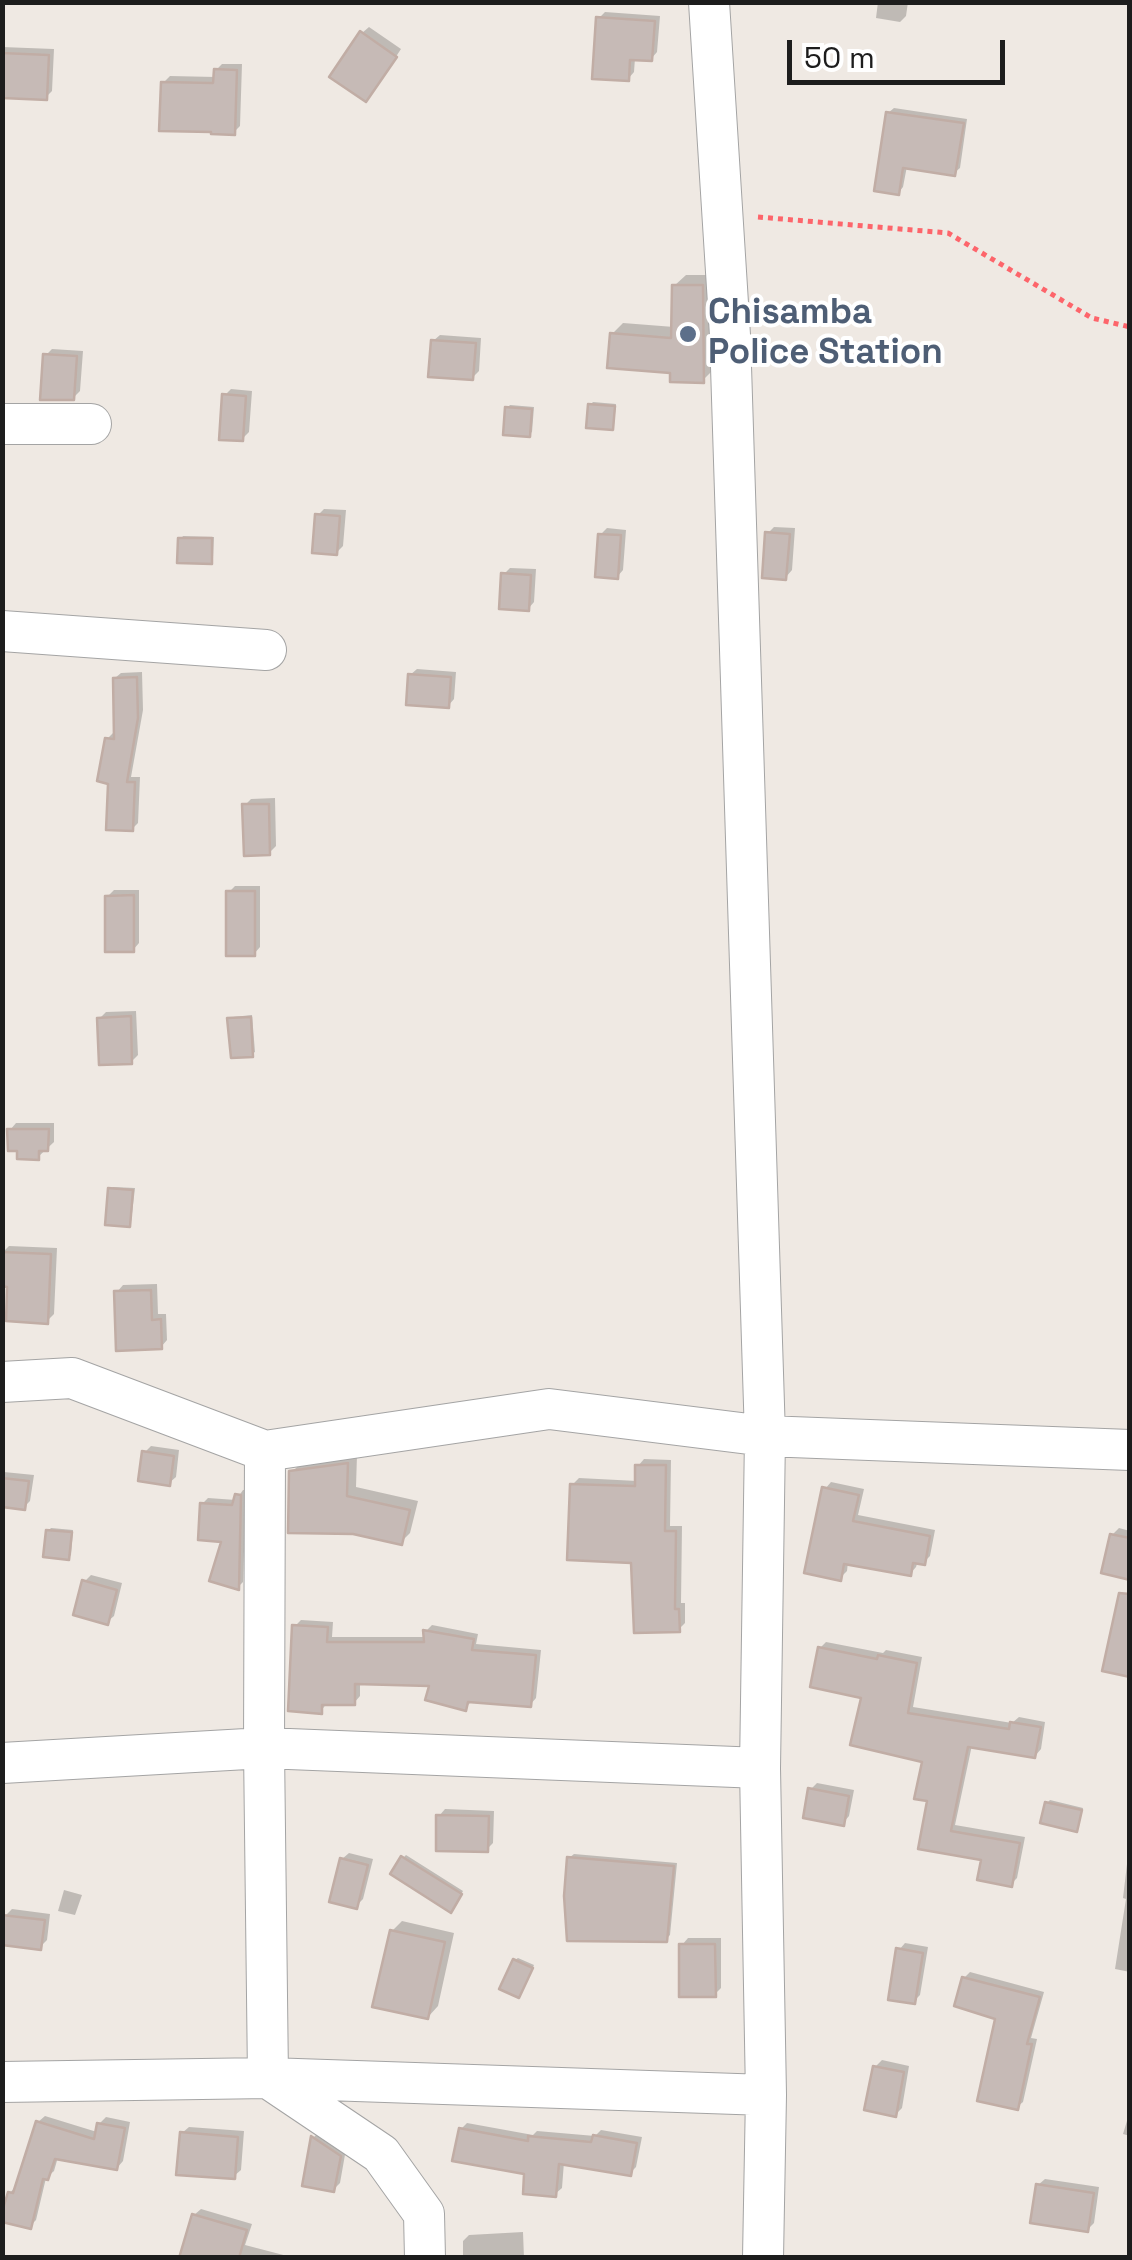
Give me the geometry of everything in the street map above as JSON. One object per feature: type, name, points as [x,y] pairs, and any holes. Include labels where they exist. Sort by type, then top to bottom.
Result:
[{"type":"street","points":[[709,2],[730,355],[765,1436],[760,1768],[766,2095],[762,2258]]},
{"type":"street","points":[[2,424],[91,424]]},
{"type":"street","points":[[2,631],[266,650]]},
{"type":"street","points":[[2,1382],[72,1378],[265,1451],[549,1409],[765,1436],[1130,1450]]},
{"type":"street","points":[[265,1451],[268,2078]]},
{"type":"street","points":[[2,1762],[264,1748],[760,1768]]},
{"type":"street","points":[[2,2082],[268,2078],[766,2095]]},
{"type":"street","points":[[268,2078],[381,2154],[424,2214],[425,2258]]},
{"type":"path","points":[[723,215],[948,232],[1092,318],[1130,327]]},
{"type":"building","points":[[596,17],[655,21],[652,61],[630,60],[629,81],[592,79]]},
{"type":"building","points":[[360,31],[397,57],[366,102],[329,77]]},
{"type":"building","points":[[2,53],[49,55],[47,100],[2,98]]},
{"type":"building","points":[[214,69],[237,70],[235,135],[159,131],[161,82],[213,83]]},
{"type":"building","points":[[886,112],[964,123],[955,176],[903,168],[899,195],[874,191]]},
{"type":"building","points":[[672,285],[703,285],[704,383],[670,382],[670,373],[607,368],[610,333],[671,338]]},
{"type":"building","points":[[431,340],[476,343],[473,380],[428,377]]},
{"type":"building","points":[[43,354],[77,356],[74,400],[40,400]]},
{"type":"building","points":[[222,394],[246,396],[243,441],[219,440]]},
{"type":"building","points":[[588,404],[615,406],[613,430],[586,428]]},
{"type":"building","points":[[505,407],[532,409],[530,437],[503,435]]},
{"type":"building","points":[[315,514],[340,516],[337,555],[312,553]]},
{"type":"building","points":[[765,532],[790,534],[786,580],[762,578]]},
{"type":"building","points":[[598,534],[621,535],[618,579],[595,577]]},
{"type":"building","points":[[178,538],[212,538],[212,564],[177,563]]},
{"type":"building","points":[[501,573],[531,575],[529,611],[499,609]]},
{"type":"building","points":[[408,674],[451,677],[449,708],[406,705]]},
{"type":"building","points":[[137,677],[138,718],[127,782],[135,782],[133,831],[106,830],[108,784],[97,781],[105,738],[114,739],[113,678]]},
{"type":"building","points":[[242,804],[269,804],[270,855],[244,856]]},
{"type":"building","points":[[226,891],[255,891],[255,956],[226,956]]},
{"type":"building","points":[[134,895],[134,952],[105,952],[105,896]]},
{"type":"building","points":[[131,1016],[132,1064],[99,1065],[97,1018]]},
{"type":"building","points":[[251,1017],[253,1057],[231,1058],[227,1018]]},
{"type":"building","points":[[7,1129],[49,1129],[48,1151],[39,1151],[39,1160],[17,1159],[17,1151],[8,1151]]},
{"type":"building","points":[[108,1188],[133,1190],[130,1227],[105,1225]]},
{"type":"building","points":[[2,1252],[51,1254],[48,1324],[6,1321]]},
{"type":"building","points":[[151,1290],[152,1320],[161,1319],[162,1349],[116,1351],[114,1291]]},
{"type":"building","points":[[142,1451],[174,1456],[170,1486],[138,1481]]},
{"type":"building","points":[[348,1463],[347,1496],[410,1510],[402,1545],[353,1534],[288,1533],[289,1471]]},
{"type":"building","points":[[635,1465],[666,1465],[665,1531],[676,1531],[675,1609],[679,1609],[680,1632],[634,1633],[631,1563],[567,1560],[570,1484],[635,1486]]},
{"type":"building","points":[[2,1478],[29,1481],[25,1510],[2,1507]]},
{"type":"building","points":[[822,1487],[859,1495],[853,1521],[930,1536],[925,1565],[913,1563],[911,1576],[844,1564],[841,1581],[804,1573]]},
{"type":"building","points":[[235,1494],[241,1495],[239,1590],[209,1581],[221,1542],[198,1540],[200,1503],[232,1505]]},
{"type":"building","points":[[46,1530],[72,1532],[69,1560],[43,1557]]},
{"type":"building","points":[[1110,1534],[1130,1538],[1130,1580],[1101,1573]]},
{"type":"building","points":[[82,1580],[117,1590],[108,1625],[73,1615]]},
{"type":"building","points":[[1119,1593],[1130,1594],[1130,1677],[1102,1671]]},
{"type":"building","points":[[292,1625],[328,1627],[327,1642],[424,1642],[423,1630],[474,1639],[472,1650],[536,1655],[531,1707],[468,1702],[466,1711],[425,1700],[429,1686],[355,1684],[355,1705],[322,1705],[322,1714],[288,1711]]},
{"type":"building","points":[[818,1647],[917,1663],[908,1713],[1009,1729],[1010,1722],[1041,1727],[1035,1758],[968,1747],[951,1831],[1020,1843],[1012,1887],[977,1880],[981,1860],[918,1849],[927,1801],[914,1799],[922,1762],[850,1745],[861,1698],[810,1687]]},
{"type":"building","points":[[808,1788],[849,1796],[844,1826],[803,1818]]},
{"type":"building","points":[[1045,1802],[1082,1810],[1077,1832],[1040,1823]]},
{"type":"building","points":[[436,1815],[489,1816],[488,1852],[436,1851]]},
{"type":"building","points":[[401,1856],[462,1894],[451,1913],[390,1874]]},
{"type":"building","points":[[567,1857],[674,1866],[667,1942],[567,1941]]},
{"type":"building","points":[[340,1858],[368,1865],[357,1909],[329,1902]]},
{"type":"building","points":[[2,1915],[45,1920],[41,1950],[2,1945]]},
{"type":"building","points":[[390,1930],[445,1942],[428,2019],[372,2007]]},
{"type":"building","points":[[679,1944],[715,1944],[716,1997],[679,1997]]},
{"type":"building","points":[[896,1948],[923,1953],[915,2004],[888,2000]]},
{"type":"building","points":[[513,1959],[533,1968],[519,1998],[499,1989]]},
{"type":"building","points":[[962,1977],[1040,1997],[1027,2044],[1032,2044],[1018,2110],[977,2101],[995,2019],[954,2006]]},
{"type":"building","points":[[873,2066],[904,2072],[896,2117],[864,2110]]},
{"type":"building","points":[[36,2121],[94,2139],[97,2123],[125,2128],[117,2170],[55,2159],[48,2180],[43,2179],[31,2229],[2,2222],[2,2212],[8,2192],[13,2193]]},
{"type":"building","points":[[459,2128],[528,2141],[528,2136],[591,2142],[593,2135],[637,2143],[631,2176],[559,2164],[556,2197],[523,2194],[524,2174],[452,2161]]},
{"type":"building","points":[[180,2132],[238,2137],[235,2179],[176,2175]]},
{"type":"building","points":[[311,2136],[341,2156],[334,2192],[302,2186]]},
{"type":"building","points":[[1036,2184],[1094,2193],[1088,2232],[1030,2223]]},
{"type":"building","points":[[192,2214],[247,2230],[239,2258],[179,2258]]},
{"type":"place","name":"Chisamba Police Station","points":[[688,334]]}]
